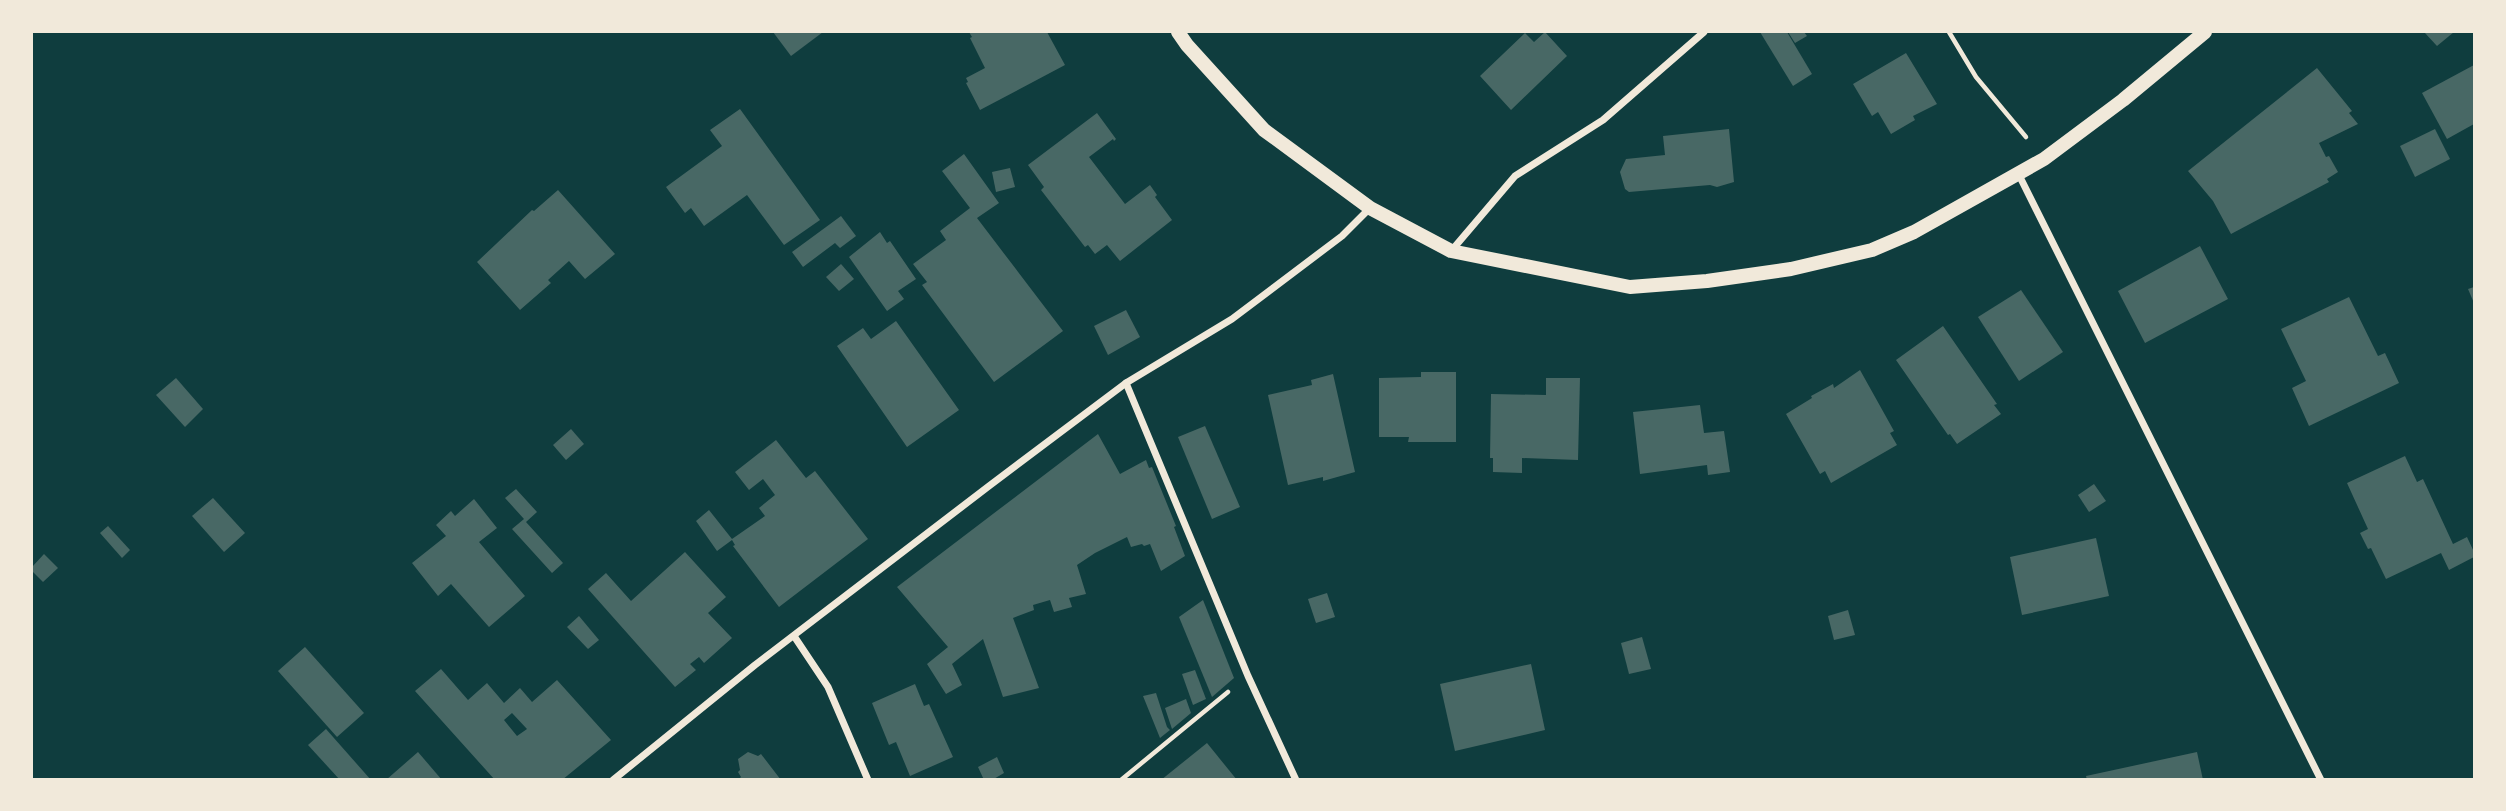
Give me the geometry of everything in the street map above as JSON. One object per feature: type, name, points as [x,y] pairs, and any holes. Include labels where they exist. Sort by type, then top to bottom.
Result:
[{"type":"main road","points":[[1178,32],[1264,130],[1370,208],[1451,251],[1630,287],[1707,281],[1791,270],[1872,250],[1914,232],[2044,159],[2123,100],[2205,32]]},
{"type":"street","points":[[1451,251],[1515,176],[1603,120],[1703,32]]},
{"type":"street","points":[[2018,173],[2321,779]]},
{"type":"street","points":[[613,779],[794,636],[1126,383],[1232,319],[1342,236],[1370,208]]},
{"type":"street","points":[[1126,383],[1248,676],[1296,779]]},
{"type":"street","points":[[794,636],[828,687],[868,779]]},
{"type":"path","points":[[1949,32],[1976,77],[2044,159]]},
{"type":"path","points":[[1121,779],[1248,676]]},
{"type":"building","points":[[773,32],[823,32],[791,56]]},
{"type":"building","points":[[969,32],[1047,32],[1065,65],[980,110],[966,78],[985,68]]},
{"type":"building","points":[[1545,32],[1567,56],[1511,110],[1480,76],[1525,33],[1534,42]]},
{"type":"building","points":[[1760,32],[1787,32],[1812,74],[1793,86]]},
{"type":"building","points":[[1788,32],[1804,32],[1807,36],[1795,43]]},
{"type":"building","points":[[2424,32],[2454,32],[2437,46]]},
{"type":"building","points":[[1906,53],[1937,104],[1913,116],[1915,120],[1891,134],[1878,112],[1872,116],[1853,84]]},
{"type":"building","points":[[2474,65],[2474,124],[2447,139],[2422,93]]},
{"type":"building","points":[[2317,68],[2352,111],[2349,113],[2358,124],[2319,143],[2338,172],[2327,179],[2329,182],[2231,234],[2213,201],[2188,171]]},
{"type":"building","points":[[740,109],[820,220],[784,245],[747,195],[704,226],[691,208],[685,213],[666,187],[722,146],[710,130]]},
{"type":"building","points":[[1097,113],[1116,139],[1089,157],[1125,204],[1150,185],[1157,195],[1155,197],[1172,220],[1120,261],[1107,245],[1095,254],[1088,245],[1085,247],[1041,190],[1044,187],[1028,165]]},
{"type":"building","points":[[1729,129],[1734,182],[1717,187],[1710,185],[1629,192],[1625,189],[1620,172],[1626,159],[1665,155],[1663,136]]},
{"type":"building","points":[[2435,129],[2450,159],[2415,177],[2400,146]]},
{"type":"building","points":[[964,154],[999,203],[977,218],[1063,331],[994,382],[922,285],[927,282],[913,264],[946,240],[940,231],[970,208],[942,171]]},
{"type":"building","points":[[1010,168],[1015,187],[996,192],[992,172]]},
{"type":"building","points":[[558,190],[615,254],[585,279],[569,261],[548,280],[551,283],[520,310],[477,262],[532,210]]},
{"type":"building","points":[[841,216],[856,236],[840,248],[835,243],[803,267],[792,252]]},
{"type":"building","points":[[880,232],[887,243],[890,241],[916,279],[898,291],[904,299],[887,311],[849,257]]},
{"type":"building","points":[[2200,246],[2228,299],[2145,343],[2118,291]]},
{"type":"building","points":[[841,264],[854,279],[839,291],[826,277]]},
{"type":"building","points":[[2474,287],[2474,303],[2468,289]]},
{"type":"building","points":[[2021,290],[2063,352],[2019,381],[1978,317]]},
{"type":"building","points":[[2349,297],[2378,356],[2385,353],[2399,383],[2309,426],[2292,388],[2306,381],[2281,329]]},
{"type":"building","points":[[1126,310],[1140,337],[1108,355],[1094,326]]},
{"type":"building","points":[[896,321],[959,410],[907,447],[837,346],[863,328],[871,339]]},
{"type":"building","points":[[1943,326],[1997,404],[1994,405],[2001,414],[1957,444],[1896,360]]},
{"type":"building","points":[[1860,370],[1894,431],[1890,433],[1897,445],[1831,483],[1825,471],[1820,474],[1786,414],[1812,398],[1811,396],[1833,384],[1834,388]]},
{"type":"building","points":[[1421,372],[1456,372],[1456,442],[1408,442],[1409,437],[1379,437],[1379,378],[1421,377]]},
{"type":"building","points":[[1333,374],[1355,472],[1323,481],[1323,477],[1288,485],[1268,395],[1312,385],[1311,380]]},
{"type":"building","points":[[176,378],[203,409],[185,427],[156,395]]},
{"type":"building","points":[[1546,378],[1580,378],[1578,460],[1522,458],[1522,473],[1493,472],[1493,458],[1490,458],[1491,394],[1546,395]]},
{"type":"building","points":[[1700,405],[1704,433],[1724,431],[1730,472],[1708,475],[1707,465],[1640,474],[1633,412]]},
{"type":"building","points":[[1205,426],[1240,507],[1212,519],[1178,437]]},
{"type":"building","points":[[571,429],[584,444],[566,460],[553,445]]},
{"type":"building","points":[[1098,434],[1120,474],[1146,460],[1149,468],[1152,467],[1185,556],[1161,571],[1150,544],[1131,547],[1127,537],[1095,553],[1077,565],[1086,594],[1069,598],[1072,607],[1054,612],[1050,600],[1033,605],[1034,610],[1013,618],[1039,688],[1003,697],[983,639],[952,664],[962,685],[946,694],[927,664],[948,647],[897,587]]},
{"type":"building","points":[[776,440],[806,478],[815,471],[868,539],[779,607],[733,546],[735,545],[732,540],[717,551],[696,521],[709,510],[732,539],[765,516],[759,508],[775,495],[763,479],[749,490],[735,472]]},
{"type":"building","points":[[2405,456],[2417,482],[2423,479],[2453,544],[2467,537],[2474,557],[2449,570],[2441,553],[2386,579],[2371,548],[2368,549],[2360,533],[2368,529],[2347,483]]},
{"type":"building","points":[[2094,484],[2106,501],[2089,512],[2078,495]]},
{"type":"building","points":[[516,489],[537,512],[526,522],[563,563],[552,573],[512,529],[524,519],[505,498]]},
{"type":"building","points":[[213,498],[245,533],[224,552],[192,516]]},
{"type":"building","points":[[474,499],[497,528],[479,542],[525,596],[489,627],[451,584],[438,596],[412,563],[446,536],[436,525],[451,511],[455,516]]},
{"type":"building","points":[[108,526],[130,550],[122,558],[100,533]]},
{"type":"building","points":[[2096,538],[2109,596],[2022,615],[2010,557]]},
{"type":"building","points":[[685,552],[726,597],[708,613],[732,638],[704,663],[699,657],[690,664],[696,670],[675,687],[588,589],[606,573],[631,601]]},
{"type":"building","points":[[44,554],[58,568],[43,582],[32,571],[32,567]]},
{"type":"building","points":[[1327,593],[1335,617],[1316,623],[1308,599]]},
{"type":"building","points":[[1203,600],[1234,678],[1212,697],[1179,617]]},
{"type":"building","points":[[1848,610],[1855,635],[1834,640],[1828,616]]},
{"type":"building","points":[[579,616],[599,640],[588,649],[567,627]]},
{"type":"building","points":[[1642,637],[1651,669],[1629,674],[1621,643]]},
{"type":"building","points":[[305,647],[364,713],[337,737],[278,671]]},
{"type":"building","points":[[1531,664],[1545,730],[1455,751],[1440,684]]},
{"type":"building","points":[[441,669],[468,700],[487,683],[504,703],[520,688],[532,702],[557,680],[611,740],[562,780],[495,780],[415,691]],"holes":[[[512,713],[527,729],[517,736],[504,720]]]},
{"type":"building","points":[[1195,670],[1206,699],[1193,705],[1182,674]]},
{"type":"building","points":[[915,684],[924,706],[929,704],[953,757],[910,776],[896,742],[889,745],[872,703]]},
{"type":"building","points":[[1156,693],[1170,730],[1160,738],[1143,696]]},
{"type":"building","points":[[1186,699],[1191,713],[1172,729],[1165,708]]},
{"type":"building","points":[[326,729],[371,780],[340,780],[308,745]]},
{"type":"building","points":[[1207,743],[1237,780],[1161,780]]},
{"type":"building","points":[[418,752],[442,780],[386,780]]},
{"type":"building","points":[[748,752],[758,756],[761,754],[781,780],[738,780],[741,777],[738,772],[738,759]]},
{"type":"building","points":[[2197,752],[2203,780],[2087,780],[2086,776]]},
{"type":"building","points":[[997,757],[1004,773],[992,780],[984,780],[978,767]]}]
